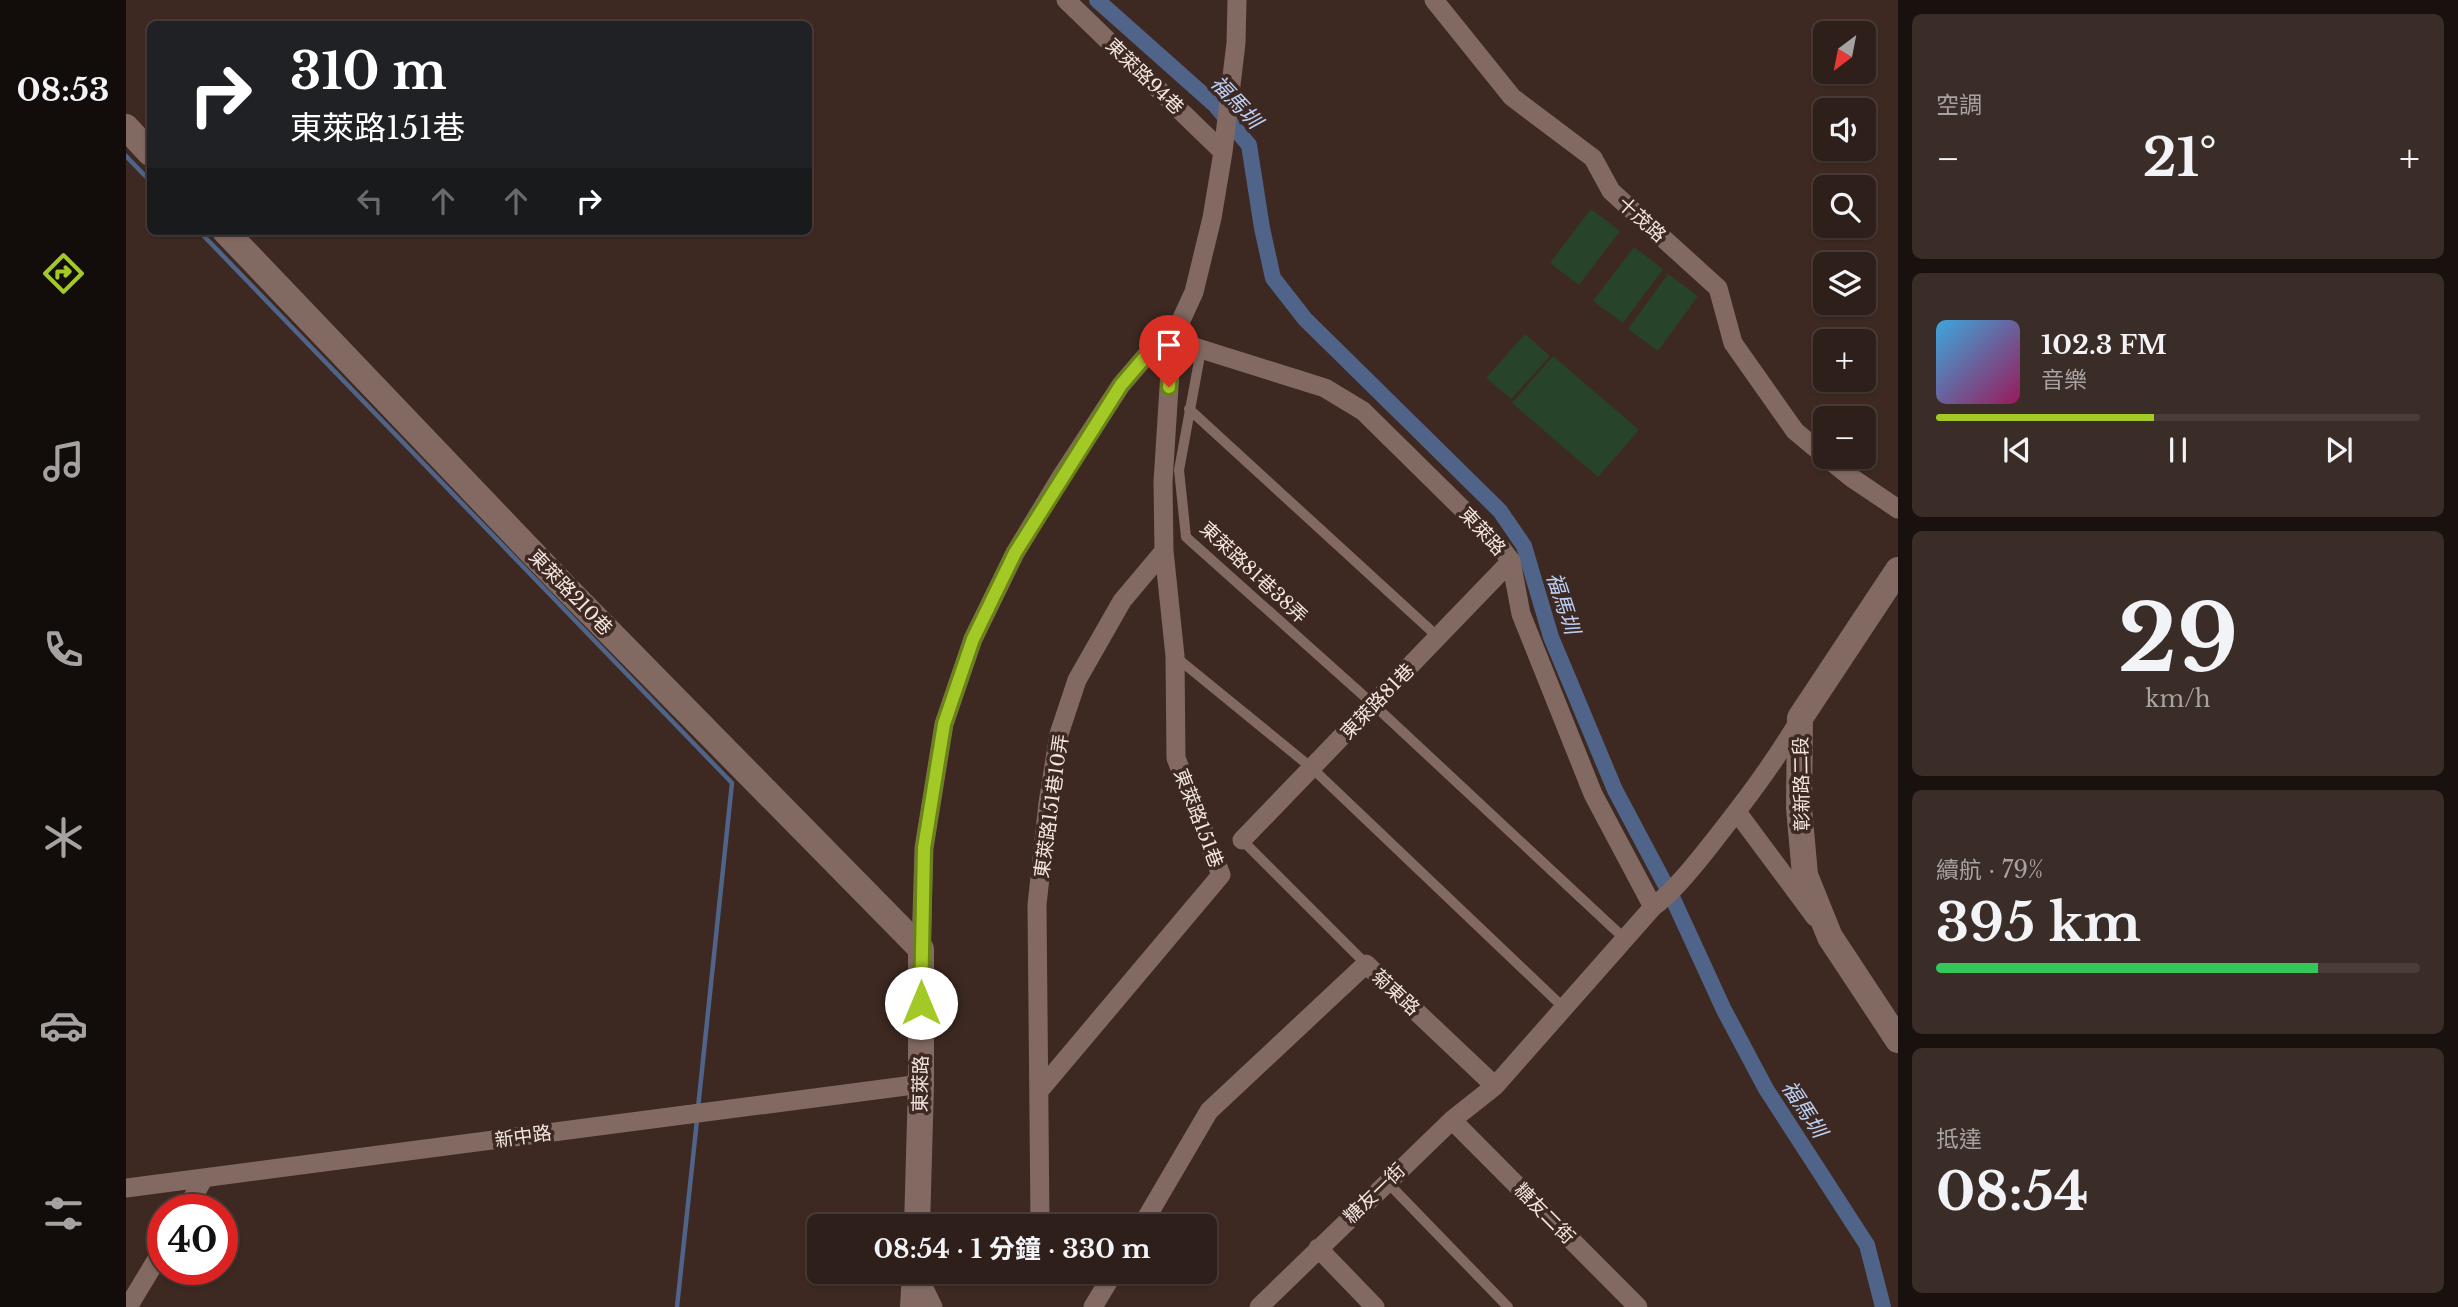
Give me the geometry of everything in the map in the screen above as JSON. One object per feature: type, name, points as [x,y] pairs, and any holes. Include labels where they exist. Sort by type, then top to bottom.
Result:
[{"type":"street","name":"東萊路94巷","points":[[1066,0],[1223,152]]},
{"type":"street","points":[[1172,340],[1194,292],[1212,218],[1236,43],[1237,0]]},
{"type":"street","name":"十茂路","points":[[1434,0],[1512,97],[1593,158],[1611,191],[1718,288],[1733,343],[1795,431],[1813,446]]},
{"type":"street","points":[[126,127],[147,150]]},
{"type":"street","name":"東萊路210巷","points":[[229,235],[565,587],[921,949]]},
{"type":"street","name":"東萊路","points":[[917,1214],[924,848],[944,724],[973,639],[1015,553],[1121,385],[1151,350],[1172,340],[1325,388],[1363,411],[1498,544],[1511,561],[1521,614],[1592,794],[1660,902]]},
{"type":"street","name":"東萊路151巷","points":[[1040,1090],[1221,875],[1176,758],[1175,656],[1164,551],[1163,482],[1172,340]]},
{"type":"street","name":"十茂路","points":[[1841,469],[1898,509]]},
{"type":"street","name":"東萊路151巷10弄","points":[[1040,1090],[1037,905],[1048,803],[1059,734],[1077,680],[1122,601],[1164,551]]},
{"type":"street","name":"東萊路81巷","points":[[1242,840],[1511,561]]},
{"type":"street","name":"彰新路二段","points":[[1898,570],[1800,718],[1800,808],[1805,875],[1830,937],[1898,1040]]},
{"type":"street","points":[[1495,1086],[1690,870],[1773,765],[1800,718]]},
{"type":"street","points":[[1737,812],[1830,937]]},
{"type":"street","name":"菊東路","points":[[1148,1214],[1209,1111],[1366,964],[1495,1086]]},
{"type":"street","name":"新中路","points":[[126,1188],[921,1084]]},
{"type":"street","name":"糖友一街","points":[[1259,1307],[1452,1119],[1495,1086]]},
{"type":"street","points":[[1040,1090],[1040,1214]]},
{"type":"street","name":"糖友二街","points":[[1452,1119],[1638,1307]]},
{"type":"street","points":[[195,1194],[204,1178]]},
{"type":"street","points":[[1318,1248],[1374,1307]]},
{"type":"street","points":[[128,1307],[147,1276]]},
{"type":"street","points":[[913,1307],[915,1284]]},
{"type":"street","points":[[922,1284],[933,1307]]},
{"type":"street","points":[[1093,1307],[1107,1284]]},
{"type":"lane","name":"東萊路81巷38弄","points":[[1201,350],[1179,470],[1186,537],[1374,705],[1626,940]]},
{"type":"lane","points":[[1189,409],[1438,637]]},
{"type":"lane","points":[[1175,656],[1313,769],[1565,1009]]},
{"type":"lane","points":[[1242,840],[1366,964]]},
{"type":"lane","points":[[1386,1181],[1508,1307]]},
{"type":"green space","points":[[1591,209],[1620,231],[1579,285],[1550,263]]},
{"type":"green space","points":[[1634,247],[1663,269],[1623,323],[1593,301]]},
{"type":"green space","points":[[1668,274],[1698,296],[1658,351],[1628,329]]},
{"type":"green space","points":[[1525,334],[1550,356],[1511,399],[1486,378]]},
{"type":"green space","points":[[1553,356],[1639,430],[1598,477],[1512,403]]},
{"type":"waterway","name":"福馬圳","points":[[1097,0],[1215,105],[1249,145],[1273,278],[1305,319],[1500,511],[1524,546],[1551,637],[1615,790],[1673,899],[1724,1010],[1766,1089],[1867,1245],[1883,1307]]},
{"type":"waterway","points":[[126,156],[147,178]]},
{"type":"waterway","points":[[203,235],[732,783],[698,1108]]},
{"type":"waterway","points":[[677,1307],[697,1120]]},
{"type":"route","points":[[921,1003],[924,848],[944,724],[973,639],[1015,553],[1121,385],[1151,350],[1172,340],[1169,387]]}]
